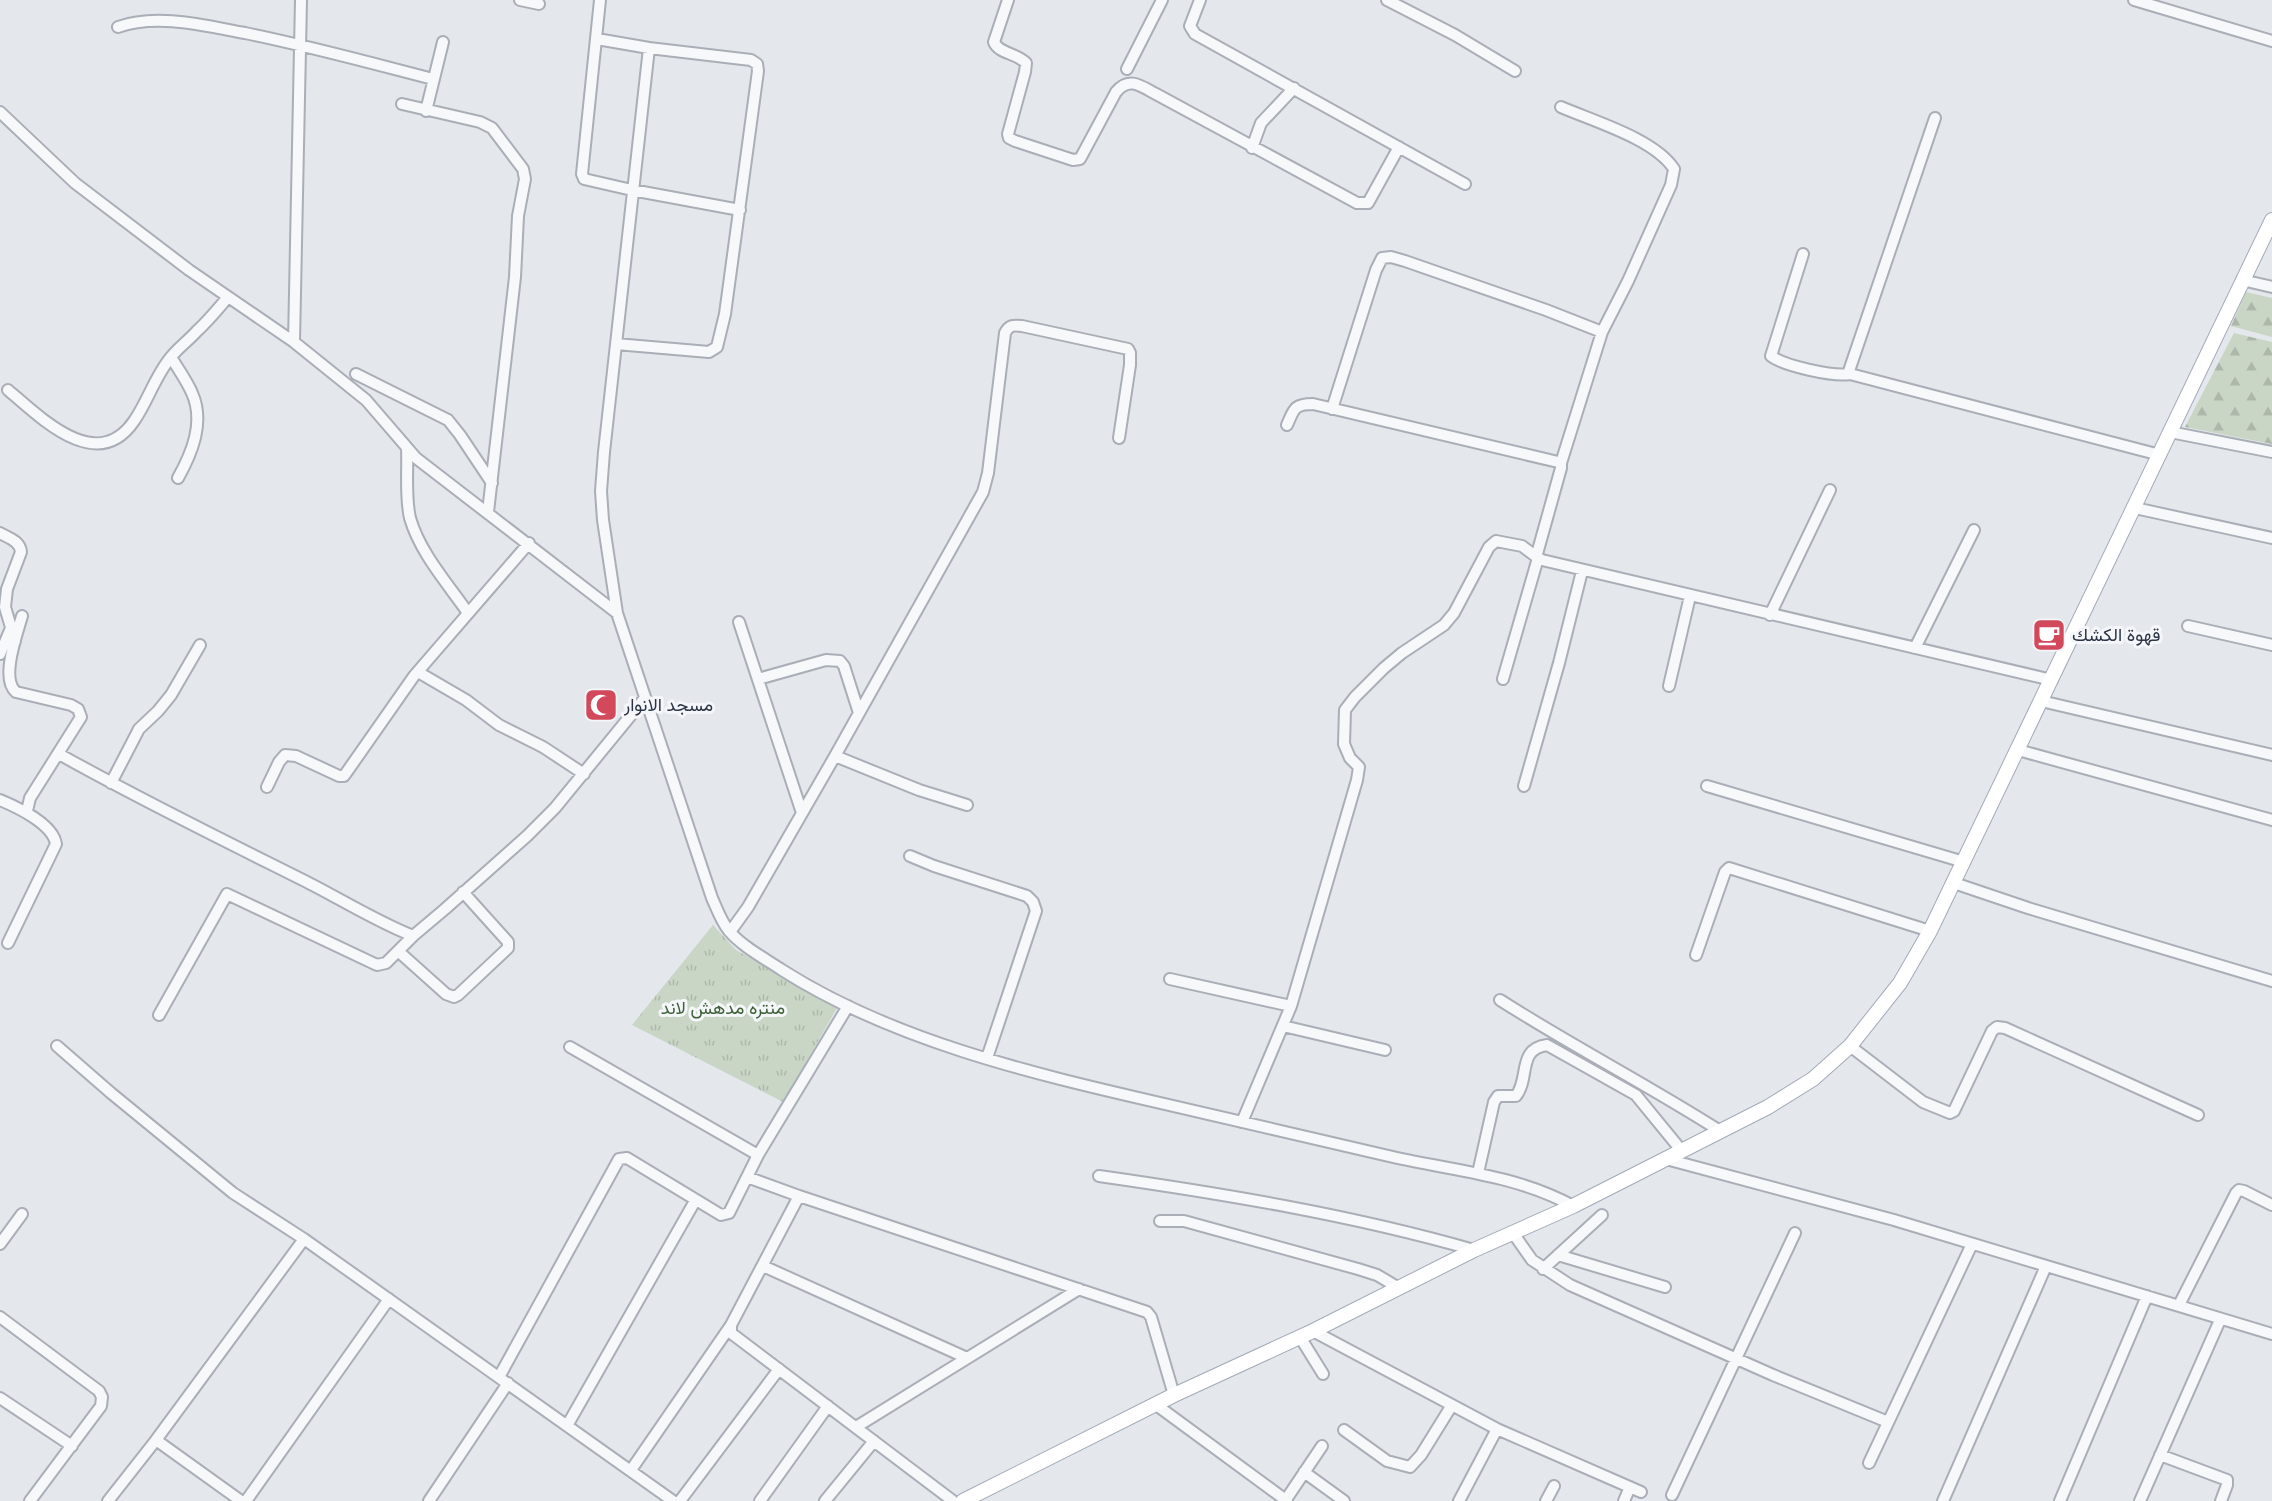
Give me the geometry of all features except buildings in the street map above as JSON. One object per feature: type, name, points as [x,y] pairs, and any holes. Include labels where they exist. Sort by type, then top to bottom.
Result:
[{"type":"main road","points":[[963,1501],[1155,1404],[1313,1331],[1474,1250],[1573,1206],[1768,1107],[1813,1079],[1850,1046],[1900,983],[1930,932],[2272,220]]},
{"type":"street","points":[[294,342],[301,0]]},
{"type":"street","points":[[519,0],[539,4]]},
{"type":"street","points":[[600,0],[582,174],[584,179],[740,210]]},
{"type":"street","points":[[1008,0],[994,46],[1022,59],[1026,68],[1010,124],[1009,138],[1073,160],[1080,159],[1116,92],[1122,85],[1130,83],[1156,94],[1252,148],[1362,204],[1368,203],[1399,147]]},
{"type":"street","points":[[1127,69],[1162,0]]},
{"type":"street","points":[[1200,0],[1190,26],[1195,34],[1465,184]]},
{"type":"street","points":[[1387,0],[1455,35],[1515,71]]},
{"type":"street","points":[[2134,0],[2272,40]]},
{"type":"street","points":[[118,27],[135,22],[177,22],[207,26],[300,44],[433,79]]},
{"type":"street","points":[[597,39],[649,48],[750,60],[757,64],[758,71],[720,339],[714,350],[709,352],[616,344]]},
{"type":"street","points":[[426,111],[443,42]]},
{"type":"street","points":[[649,48],[601,491],[603,520],[617,613],[712,898],[723,923],[730,932],[755,952],[800,981],[848,1006],[987,1059],[1064,1080],[1242,1122],[1527,1185],[1548,1192],[1573,1206]]},
{"type":"street","points":[[1252,148],[1261,123],[1294,88]]},
{"type":"street","points":[[402,104],[480,122],[492,128],[523,169],[525,179],[518,216],[515,277],[488,512]]},
{"type":"street","points":[[1503,679],[1538,558],[1537,554],[1561,463],[1602,332],[1629,281],[1667,196],[1674,170],[1660,153],[1635,139],[1561,107]]},
{"type":"street","points":[[0,112],[75,183],[228,297],[294,342],[366,400],[416,458],[617,613]]},
{"type":"street","points":[[1850,374],[1849,371],[1887,256],[1935,118]]},
{"type":"street","points":[[1803,254],[1771,356],[1780,362],[1842,375],[1850,374],[2160,455]]},
{"type":"street","points":[[1332,409],[1376,270],[1382,258],[1391,257],[1405,261],[1602,332]]},
{"type":"street","points":[[2242,280],[2272,287]]},
{"type":"street","points":[[8,390],[57,430],[86,442],[96,444],[111,441],[123,435],[135,420],[171,357],[202,327],[228,297]]},
{"type":"street","points":[[730,932],[748,907],[860,713],[983,492],[988,473],[1005,333],[1008,327],[1022,326],[1128,349],[1130,365],[1119,438]]},
{"type":"street","points":[[171,357],[192,393],[197,407],[195,443],[178,478]]},
{"type":"street","points":[[356,374],[448,420],[492,483]]},
{"type":"street","points":[[1287,425],[1295,408],[1302,404],[1313,404],[1561,463]]},
{"type":"street","points":[[2170,432],[2272,452]]},
{"type":"street","points":[[407,449],[408,507],[411,519],[432,563],[468,612]]},
{"type":"street","points":[[1770,615],[1830,490]]},
{"type":"street","points":[[2135,508],[2272,538]]},
{"type":"street","points":[[1915,648],[1974,530]]},
{"type":"street","points":[[0,533],[15,541],[20,546],[21,552],[7,590],[3,613],[15,641]]},
{"type":"street","points":[[1242,1122],[1291,1006],[1358,780],[1359,767],[1350,758],[1344,744],[1345,710],[1354,697],[1393,661],[1444,625],[1454,613],[1489,547],[1496,541],[1522,546],[1538,558],[1582,571],[2052,680]]},
{"type":"street","points":[[267,786],[285,755],[296,756],[339,776],[344,776],[418,672],[529,543]]},
{"type":"street","points":[[1524,786],[1582,571]]},
{"type":"street","points":[[1669,686],[1690,596]]},
{"type":"street","points":[[22,616],[8,678],[12,689],[16,692],[70,705],[81,713],[80,721],[30,798],[27,811]]},
{"type":"street","points":[[739,622],[802,813]]},
{"type":"street","points":[[2188,626],[2272,645]]},
{"type":"street","points":[[0,654],[11,628]]},
{"type":"street","points":[[111,783],[139,729],[171,695],[200,645]]},
{"type":"street","points":[[758,680],[826,660],[840,661],[844,666],[860,713]]},
{"type":"street","points":[[418,672],[466,700],[499,725],[543,747],[584,774]]},
{"type":"street","points":[[159,1015],[227,894],[367,962],[376,965],[386,963],[412,936],[555,808],[645,698]]},
{"type":"street","points":[[2041,701],[2272,755]]},
{"type":"street","points":[[2018,750],[2272,820]]},
{"type":"street","points":[[59,754],[111,783],[412,936]]},
{"type":"street","points":[[835,756],[919,790],[968,805]]},
{"type":"street","points":[[1707,786],[1965,862]]},
{"type":"street","points":[[0,800],[27,811],[52,834],[56,844],[8,943]]},
{"type":"street","points":[[910,856],[1027,896],[1033,902],[1036,911],[987,1059]]},
{"type":"street","points":[[1696,955],[1725,872],[1730,868],[1930,932]]},
{"type":"street","points":[[1954,884],[2272,981]]},
{"type":"street","points":[[398,951],[446,994],[454,997],[458,995],[507,948],[508,942],[507,938],[463,892]]},
{"type":"street","points":[[1170,979],[1291,1006]]},
{"type":"street","points":[[1500,1000],[1557,1037],[1641,1083],[1720,1131]]},
{"type":"street","points":[[429,1501],[503,1380],[619,1159],[627,1158],[721,1215],[729,1213],[758,1155],[848,1006]]},
{"type":"street","points":[[1283,1026],[1385,1050]]},
{"type":"street","points":[[1850,1046],[1923,1102],[1950,1113],[1954,1111],[1992,1031],[1997,1027],[2005,1028],[2198,1115]]},
{"type":"street","points":[[1478,1173],[1494,1102],[1498,1096],[1516,1096],[1522,1084],[1530,1054],[1537,1046],[1547,1045],[1636,1095],[1682,1150]]},
{"type":"street","points":[[57,1046],[233,1193],[304,1239],[674,1501]]},
{"type":"street","points":[[570,1047],[758,1155]]},
{"type":"street","points":[[1666,1159],[1894,1221],[2272,1334]]},
{"type":"street","points":[[1099,1176],[1216,1193],[1417,1233],[1474,1250]]},
{"type":"street","points":[[747,1177],[1147,1312],[1150,1315],[1174,1395]]},
{"type":"street","points":[[2179,1305],[2236,1193],[2239,1190],[2244,1191],[2272,1205]]},
{"type":"street","points":[[631,1470],[731,1325],[800,1196]]},
{"type":"street","points":[[568,1424],[695,1201]]},
{"type":"street","points":[[0,1244],[22,1214]]},
{"type":"street","points":[[1543,1269],[1602,1215]]},
{"type":"street","points":[[1160,1221],[1184,1221],[1358,1269],[1377,1275],[1399,1288]]},
{"type":"street","points":[[1513,1233],[1525,1252],[1543,1269],[1598,1298],[1888,1422]]},
{"type":"street","points":[[1672,1495],[1795,1233]]},
{"type":"street","points":[[108,1501],[156,1440],[304,1239]]},
{"type":"street","points":[[1869,1462],[1972,1244]]},
{"type":"street","points":[[1558,1255],[1665,1287]]},
{"type":"street","points":[[764,1266],[967,1358]]},
{"type":"street","points":[[1942,1501],[2046,1266]]},
{"type":"street","points":[[856,1427],[1079,1290]]},
{"type":"street","points":[[2060,1501],[2148,1296]]},
{"type":"street","points":[[246,1501],[389,1299]]},
{"type":"street","points":[[0,1317],[85,1380],[99,1391],[102,1397],[101,1406],[30,1501]]},
{"type":"street","points":[[2140,1501],[2220,1320]]},
{"type":"street","points":[[731,1325],[730,1330],[735,1337],[953,1501]]},
{"type":"street","points":[[1313,1331],[1497,1429],[1635,1490],[1624,1501]]},
{"type":"street","points":[[1300,1337],[1323,1374]]},
{"type":"street","points":[[680,1501],[779,1369]]},
{"type":"street","points":[[0,1398],[72,1446]]},
{"type":"street","points":[[1155,1404],[1286,1501],[1322,1446]]},
{"type":"street","points":[[1344,1430],[1387,1461],[1410,1467],[1421,1455],[1452,1405]]},
{"type":"street","points":[[760,1501],[828,1406]]},
{"type":"street","points":[[1459,1501],[1497,1429]]},
{"type":"street","points":[[156,1440],[241,1501]]},
{"type":"street","points":[[825,1501],[874,1441]]},
{"type":"street","points":[[2160,1455],[2227,1480],[2221,1501]]},
{"type":"street","points":[[1304,1472],[1344,1501]]},
{"type":"street","points":[[1546,1501],[1554,1486]]},
{"type":"green space","points":[[2246,292],[2272,298],[2272,337],[2231,326]]},
{"type":"green space","points":[[2234,333],[2272,342],[2272,444],[2185,427]]},
{"type":"green space","name":"منتره مدهش لاند","points":[[713,925],[736,950],[837,1008],[783,1102],[632,1025]]},
{"type":"place","name":"قهوة الكشك","points":[[2049,635]]},
{"type":"place","name":"مسجد الانوار","points":[[601,705]]}]
